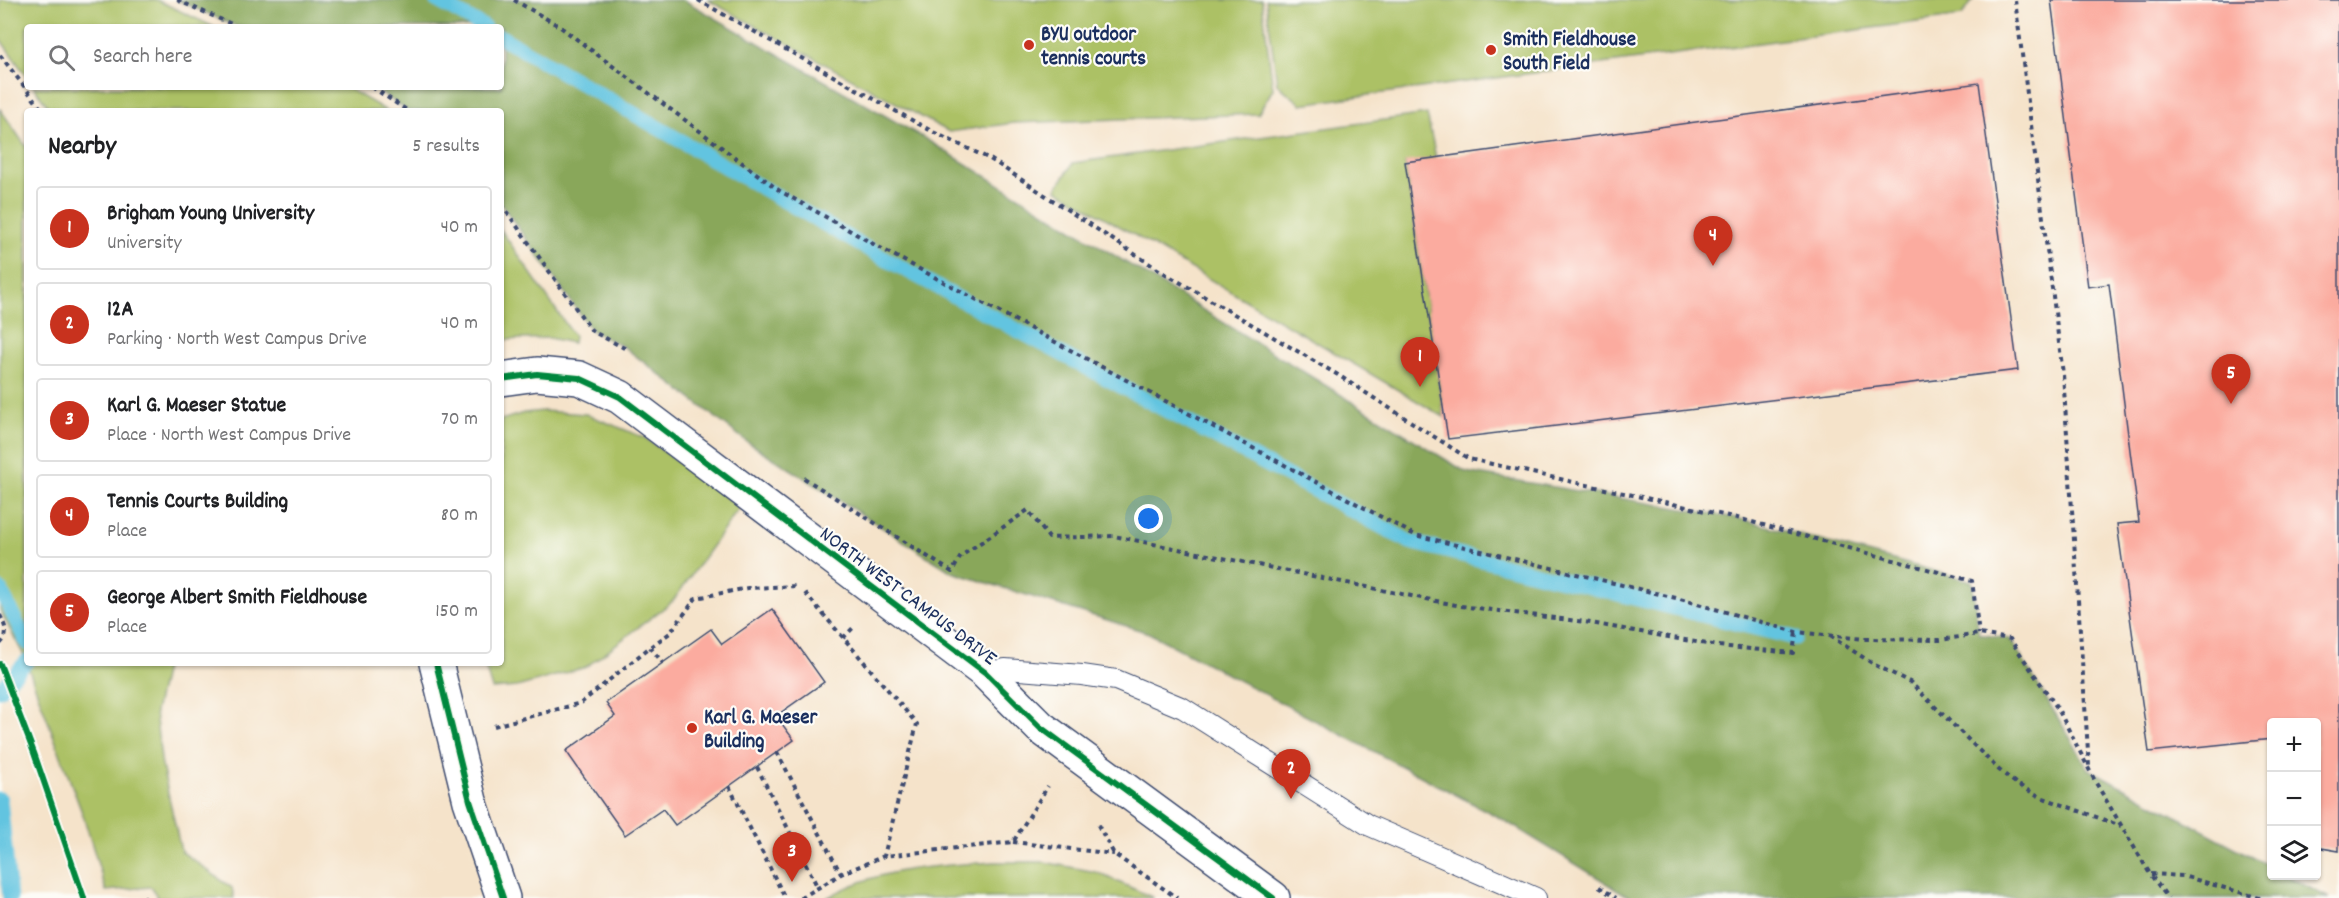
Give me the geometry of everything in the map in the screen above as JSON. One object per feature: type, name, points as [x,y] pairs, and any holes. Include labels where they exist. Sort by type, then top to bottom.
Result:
[{"type":"street","name":"NORTH WEST CAMPUS DRIVE","points":[[504,379],[537,374],[579,378],[620,397],[986,674],[1040,727],[1273,898]]},
{"type":"street","points":[[437,666],[470,801],[503,898]]},
{"type":"lane","points":[[986,674],[1005,669],[1116,680],[1183,708],[1368,825],[1536,898]]},
{"type":"path","points":[[177,0],[231,24]]},
{"type":"path","points":[[514,0],[559,26],[780,191],[884,250],[1415,535],[1680,598],[1796,632],[1864,639],[1940,640],[1979,634],[2010,639],[2058,709],[2089,770],[2122,827],[2150,874],[2168,898]]},
{"type":"path","points":[[698,0],[933,132],[990,159],[1159,270],[1338,375],[1469,459],[1737,518],[1972,581],[1979,634]]},
{"type":"path","points":[[2015,0],[2063,374],[2089,770]]},
{"type":"path","points":[[0,56],[24,87]]},
{"type":"path","points":[[27,90],[41,108]]},
{"type":"path","points":[[376,90],[404,108]]},
{"type":"path","points":[[504,208],[592,331],[632,354]]},
{"type":"path","points":[[795,472],[952,572],[961,556],[1028,510],[1049,538],[1114,536],[1461,606],[1585,622],[1718,646],[1793,653],[1796,632]]},
{"type":"path","points":[[486,728],[581,703],[670,633],[696,598],[748,588],[798,586],[917,724],[884,856]]},
{"type":"path","points":[[0,615],[7,632],[5,640],[0,644]]},
{"type":"path","points":[[1830,636],[1875,665],[1910,682],[1999,770],[2018,785],[2041,797],[2122,827]]},
{"type":"path","points":[[650,647],[663,663]]},
{"type":"path","points":[[777,752],[841,874]]},
{"type":"path","points":[[757,767],[818,888]]},
{"type":"path","points":[[1013,842],[1052,779]]},
{"type":"path","points":[[729,786],[785,898]]},
{"type":"path","points":[[1096,822],[1114,854],[1177,898]]},
{"type":"path","points":[[802,898],[841,874],[884,856],[1013,842],[1114,854]]},
{"type":"path","points":[[2150,874],[2183,876],[2260,898]]},
{"type":"path","points":[[1599,887],[1616,898]]},
{"type":"path","points":[[141,898],[150,898]]},
{"type":"green space","points":[[0,0],[157,0],[208,24],[24,24],[24,73],[0,39]]},
{"type":"green space","points":[[177,0],[684,0],[924,138],[1466,472],[1737,518],[1972,581],[1979,634],[2010,639],[2089,769],[2267,865],[2267,880],[2295,880],[2329,898],[1631,898],[1502,819],[1149,633],[952,572],[746,441],[624,347],[592,331],[504,208],[504,108],[404,108],[376,90],[504,90],[504,24],[231,24]]},
{"type":"green space","name":"BYU outdoor tennis courts","points":[[708,0],[1262,0],[1273,89],[1258,114],[1014,123],[949,132]]},
{"type":"green space","name":"Smith Fieldhouse South Field","points":[[1266,0],[1973,0],[1962,16],[1301,104],[1277,84]]},
{"type":"green space","points":[[36,90],[351,90],[382,108],[49,108]]},
{"type":"green space","points":[[0,109],[24,144],[24,657],[0,610]]},
{"type":"green space","points":[[1427,114],[1436,158],[1405,163],[1444,417],[1056,189],[1073,163]]},
{"type":"green space","points":[[504,234],[574,336],[573,343],[549,338],[504,340]]},
{"type":"green space","points":[[543,411],[586,414],[645,438],[740,507],[673,601],[586,667],[517,687],[492,689],[485,666],[504,666],[504,419],[524,413]]},
{"type":"green space","points":[[27,666],[163,666],[165,668],[155,712],[162,766],[181,851],[232,888],[234,898],[158,898],[151,887],[106,891],[84,818]]},
{"type":"green space","points":[[994,862],[1044,862],[1096,872],[1154,898],[827,898],[866,880],[887,874],[929,867]]},
{"type":"building","points":[[2051,0],[2339,0],[2339,851],[2321,848],[2321,718],[2267,718],[2267,740],[2149,752],[2117,524],[2139,522],[2109,284],[2088,287]]},
{"type":"building","points":[[1979,83],[2018,370],[1448,439],[1405,162]]},
{"type":"building","name":"Karl G. Maeser Building","points":[[772,609],[824,682],[776,716],[794,740],[675,825],[663,809],[625,835],[566,751],[615,716],[606,703],[711,629],[722,644]]},
{"type":"waterway","points":[[436,0],[479,24]]},
{"type":"waterway","points":[[504,39],[880,256],[1410,542],[1795,638]]},
{"type":"waterway","points":[[0,589],[24,637]]},
{"type":"waterway","points":[[0,690],[24,664]]},
{"type":"waterway","points":[[0,799],[10,898]]},
{"type":"cycle path","points":[[504,379],[537,374],[579,378],[620,397],[986,673],[1040,727],[1273,898]]},
{"type":"cycle path","points":[[0,664],[34,753],[84,898]]},
{"type":"cycle path","points":[[437,666],[470,801],[503,898]]},
{"type":"place","name":"BYU outdoor tennis courts","points":[[1029,45]]},
{"type":"place","name":"Smith Fieldhouse South Field","points":[[1491,50]]},
{"type":"place","name":"Tennis Courts Building","points":[[1713,266]]},
{"type":"place","name":"Brigham Young University","points":[[1420,387]]},
{"type":"place","name":"George Albert Smith Fieldhouse","points":[[2231,404]]},
{"type":"place","name":"Karl G. Maeser Building","points":[[692,728]]},
{"type":"place","name":"12A","points":[[1291,799]]},
{"type":"place","name":"Karl G. Maeser Statue","points":[[792,882]]}]
